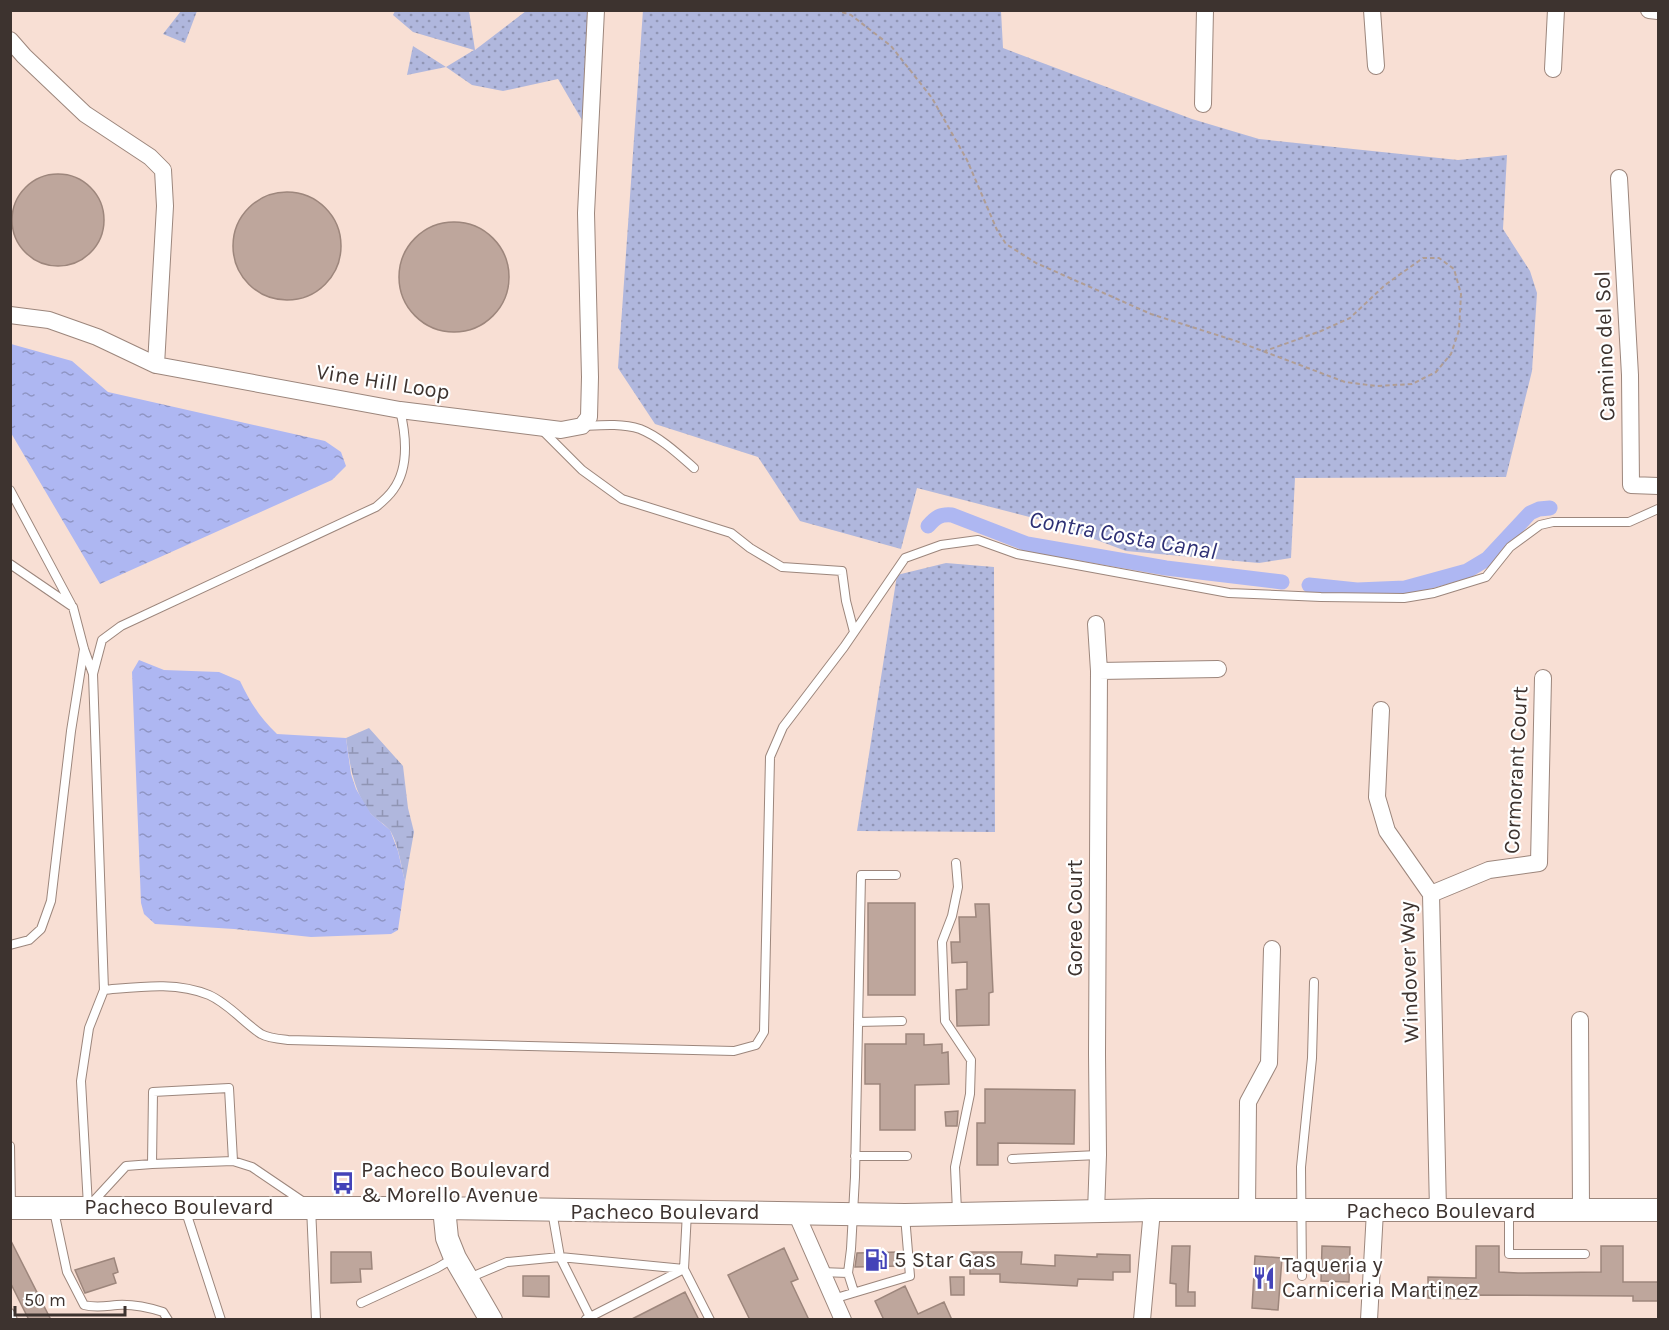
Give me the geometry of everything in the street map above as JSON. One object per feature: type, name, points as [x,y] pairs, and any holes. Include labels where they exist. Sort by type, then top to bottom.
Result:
[{"type":"main road","name":"Pacheco Boulevard","points":[[11,1208],[444,1208],[852,1215],[1152,1210],[1659,1210]]},
{"type":"main road","points":[[444,1208],[447,1238],[455,1258],[490,1320]]},
{"type":"street","points":[[582,426],[589,417],[590,407],[586,213],[596,10]]},
{"type":"street","points":[[1203,104],[1205,10]]},
{"type":"street","points":[[1372,10],[1376,66]]},
{"type":"street","points":[[1553,69],[1556,10]]},
{"type":"street","points":[[1649,10],[1659,11]]},
{"type":"street","points":[[10,40],[85,114],[150,157],[163,170],[165,206],[156,365]]},
{"type":"street","name":"Camino del Sol","points":[[1619,178],[1630,375],[1631,485],[1659,486]]},
{"type":"street","name":"Vine Hill Loop","points":[[10,315],[49,320],[97,337],[156,365],[400,410],[561,430],[582,426]]},
{"type":"street","name":"Goree Court","points":[[1096,624],[1099,671],[1096,1212]]},
{"type":"street","points":[[1099,671],[1218,669]]},
{"type":"street","name":"Cormorant Court","points":[[1431,894],[1489,870],[1539,863],[1543,678]]},
{"type":"street","name":"Windover Way","points":[[1381,710],[1377,797],[1386,831],[1431,894],[1438,1210]]},
{"type":"street","points":[[1246,1210],[1248,1102],[1269,1064],[1272,949]]},
{"type":"street","points":[[1580,1020],[1581,1210]]},
{"type":"street","points":[[1142,1320],[1152,1210]]},
{"type":"street","points":[[1369,1320],[1375,1211]]},
{"type":"street","points":[[796,1213],[843,1320]]},
{"type":"lane","points":[[88,1207],[81,1081],[89,1028],[104,990],[93,674],[102,640],[121,626],[376,507],[395,489],[405,462],[405,434],[400,410]]},
{"type":"lane","points":[[582,426],[611,425],[639,429],[665,444],[694,468]]},
{"type":"lane","points":[[539,428],[582,470],[622,499],[731,532],[750,548],[782,567],[843,571],[846,601],[854,632]]},
{"type":"lane","points":[[10,490],[73,607],[93,674]]},
{"type":"lane","points":[[104,990],[168,986],[193,989],[210,995],[262,1035],[288,1041],[734,1051],[756,1046],[764,1032],[770,757],[783,727],[854,632],[905,558],[941,545],[978,540],[1017,554],[1229,593],[1404,598],[1434,593],[1486,577],[1510,547],[1540,525],[1553,522],[1629,522],[1659,508]]},
{"type":"lane","points":[[10,564],[73,607]]},
{"type":"lane","points":[[10,945],[29,940],[41,929],[51,901],[71,732],[84,650]]},
{"type":"lane","points":[[956,863],[958,887],[952,916],[942,942],[945,1021],[971,1060],[970,1094],[955,1167],[957,1215]]},
{"type":"lane","points":[[854,1292],[848,1273],[855,1156],[861,875],[896,875]]},
{"type":"lane","points":[[1302,1276],[1301,1167],[1312,1058],[1314,982]]},
{"type":"lane","points":[[858,1022],[902,1021]]},
{"type":"lane","points":[[152,1164],[153,1092],[229,1088],[233,1161]]},
{"type":"lane","points":[[10,1146],[11,1208]]},
{"type":"lane","points":[[1012,1159],[1098,1155]]},
{"type":"lane","points":[[855,1156],[907,1156]]},
{"type":"lane","points":[[88,1207],[126,1166],[233,1161],[252,1167],[311,1207],[316,1320]]},
{"type":"lane","points":[[53,1207],[68,1272],[84,1305],[94,1308],[142,1305],[163,1312],[168,1320]]},
{"type":"lane","points":[[185,1208],[221,1320]]},
{"type":"lane","points":[[552,1211],[560,1257],[588,1318],[684,1269]]},
{"type":"lane","points":[[687,1211],[684,1269],[710,1320]]},
{"type":"lane","points":[[1509,1211],[1509,1254],[1585,1254]]},
{"type":"lane","points":[[832,1299],[910,1276],[905,1215]]},
{"type":"lane","points":[[467,1280],[507,1262],[560,1257],[684,1269]]},
{"type":"lane","points":[[361,1303],[455,1258]]},
{"type":"lane","points":[[821,1272],[848,1273]]},
{"type":"lane","points":[[10,1313],[13,1320]]},
{"type":"path","points":[[835,10],[851,15],[891,46],[932,98],[967,160],[997,230],[1006,244],[1036,263],[1150,314],[1265,351],[1345,382],[1376,386],[1412,384],[1436,372],[1451,354],[1459,330],[1461,294],[1454,269],[1439,258],[1423,258],[1385,285],[1350,318],[1322,331],[1265,351]]},
{"type":"green space","points":[[643,10],[1001,11],[1003,48],[1192,119],[1259,139],[1458,160],[1507,155],[1503,229],[1530,271],[1537,293],[1532,371],[1506,477],[1295,478],[1291,558],[1259,563],[1126,551],[1049,522],[917,488],[901,549],[800,521],[758,457],[655,424],[618,368]]},
{"type":"green space","points":[[181,11],[197,11],[185,43],[163,34]]},
{"type":"green space","points":[[395,11],[469,11],[475,50],[526,11],[596,11],[589,132],[558,79],[503,91],[472,85],[446,67],[474,50],[413,32],[393,15]]},
{"type":"green space","points":[[413,46],[446,67],[407,75]]},
{"type":"green space","points":[[946,563],[994,567],[995,832],[857,831],[897,575]]},
{"type":"green space","points":[[369,728],[403,766],[408,808],[414,832],[405,882],[394,838],[364,804],[351,768],[346,738]]},
{"type":"water","points":[[11,344],[72,361],[108,392],[325,441],[341,452],[346,466],[332,480],[100,584],[11,433]]},
{"type":"water","points":[[139,660],[164,670],[219,672],[240,681],[265,722],[277,734],[346,738],[351,774],[356,789],[371,814],[390,830],[398,851],[405,882],[398,930],[391,934],[311,937],[155,924],[144,914],[141,903],[132,672]]},
{"type":"building","points":[[58,174],[76,177],[91,187],[101,202],[104,220],[101,238],[91,253],[76,263],[58,266],[40,263],[25,253],[15,238],[12,220],[15,202],[25,187],[40,177]]},
{"type":"building","points":[[287,192],[308,196],[325,208],[337,225],[341,246],[337,267],[325,284],[308,296],[287,300],[266,296],[249,284],[237,267],[233,246],[237,225],[249,208],[266,196]]},
{"type":"building","points":[[454,222],[475,226],[493,238],[505,256],[509,277],[505,298],[493,316],[475,328],[454,332],[433,328],[415,316],[403,298],[399,277],[403,256],[415,238],[433,226]]},
{"type":"building","points":[[868,903],[915,903],[915,995],[868,995]]},
{"type":"building","points":[[975,904],[989,904],[993,992],[989,993],[989,1025],[957,1026],[956,990],[967,989],[967,962],[952,963],[951,942],[960,942],[959,917],[976,917]]},
{"type":"building","points":[[906,1034],[924,1034],[924,1045],[942,1044],[942,1053],[948,1052],[949,1084],[915,1085],[915,1130],[880,1130],[880,1084],[865,1084],[865,1044],[906,1044]]},
{"type":"building","points":[[985,1089],[1075,1090],[1074,1144],[998,1143],[998,1165],[977,1165],[977,1123],[985,1123]]},
{"type":"building","points":[[958,1111],[957,1126],[946,1126],[945,1112]]},
{"type":"building","points":[[10,1239],[51,1320],[29,1320],[10,1282]]},
{"type":"building","points":[[1172,1246],[1190,1246],[1188,1292],[1195,1292],[1195,1306],[1176,1306],[1176,1284],[1170,1283]]},
{"type":"building","points":[[1322,1246],[1350,1247],[1349,1282],[1321,1281]]},
{"type":"building","points":[[1476,1246],[1499,1246],[1499,1272],[1518,1273],[1601,1272],[1601,1246],[1623,1246],[1623,1282],[1659,1282],[1659,1301],[1633,1301],[1633,1296],[1469,1295],[1469,1299],[1428,1298],[1428,1277],[1476,1278]]},
{"type":"building","points":[[784,1248],[798,1279],[791,1282],[809,1320],[750,1320],[728,1275]]},
{"type":"building","points":[[331,1252],[371,1252],[372,1269],[360,1269],[361,1282],[331,1283]]},
{"type":"building","name":"5 Star Gas","points":[[899,1252],[900,1266],[855,1267],[857,1253]]},
{"type":"building","points":[[970,1252],[1022,1252],[1021,1264],[1055,1266],[1055,1255],[1097,1257],[1097,1254],[1130,1255],[1130,1272],[1113,1272],[1113,1280],[1078,1279],[1077,1286],[1000,1282],[1000,1274],[970,1274]]},
{"type":"building","points":[[1255,1256],[1282,1258],[1278,1310],[1252,1308]]},
{"type":"building","points":[[114,1258],[118,1272],[113,1274],[116,1283],[85,1293],[75,1270]]},
{"type":"building","points":[[523,1276],[549,1276],[549,1297],[523,1296]]},
{"type":"building","points":[[950,1277],[964,1277],[964,1295],[951,1295]]},
{"type":"building","points":[[905,1286],[918,1314],[944,1302],[952,1320],[884,1320],[875,1301]]},
{"type":"building","points":[[685,1292],[699,1320],[630,1320]]},
{"type":"waterway","name":"Contra Costa Canal","points":[[1309,585],[1357,590],[1405,588],[1467,571],[1487,559],[1530,513],[1550,508]]},
{"type":"waterway","name":"Contra Costa Canal","points":[[928,526],[938,517],[952,515],[1027,544],[1166,568],[1282,582]]},
{"type":"place","name":"Pacheco Boulevard & Morello Avenue","points":[[343,1183]]},
{"type":"place","name":"5 Star Gas","points":[[876,1260]]},
{"type":"place","name":"Taqueria y Carniceria Martinez","points":[[1264,1278]]}]
